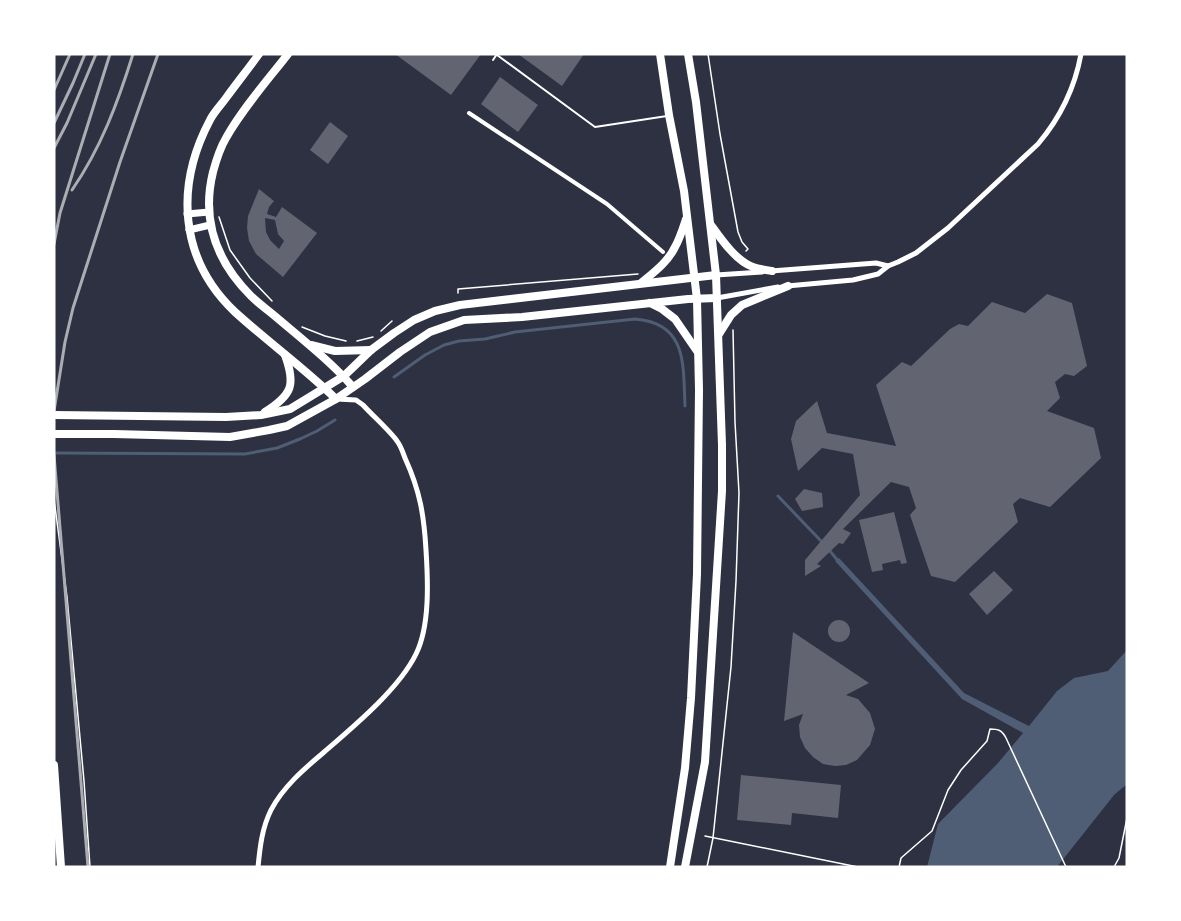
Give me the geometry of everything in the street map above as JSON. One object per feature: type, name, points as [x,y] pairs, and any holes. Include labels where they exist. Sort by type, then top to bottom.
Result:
[{"type":"main road","points":[[259,54],[211,117],[199,143],[191,169],[187,194],[190,240],[206,277],[234,311],[336,399]]},
{"type":"main road","points":[[288,54],[240,116],[225,140],[210,186],[210,225],[220,255],[233,276],[252,297],[344,376],[353,387]]},
{"type":"main road","points":[[660,54],[684,191],[697,299],[698,351],[699,520],[696,628],[686,756],[670,867]]},
{"type":"main road","points":[[685,867],[705,762],[722,491],[716,274],[696,102],[688,54]]},
{"type":"main road","points":[[639,279],[658,269],[669,257],[687,216]]},
{"type":"main road","points":[[710,224],[742,261],[752,267],[772,271]]},
{"type":"main road","points":[[54,415],[226,417],[261,415],[291,409],[344,376],[371,350],[394,333],[414,320],[435,311],[639,279],[716,274]]},
{"type":"main road","points":[[718,335],[731,315],[742,305],[788,286]]},
{"type":"main road","points":[[54,434],[230,437],[287,426],[365,380],[430,332],[464,320],[522,317],[717,298]]},
{"type":"main road","points":[[650,303],[675,319],[698,351]]},
{"type":"main road","points":[[309,345],[335,351],[371,350]]},
{"type":"main road","points":[[261,415],[283,399],[291,385],[291,372],[285,354]]},
{"type":"main road","points":[[54,765],[61,867]]},
{"type":"main road","points":[[674,848],[689,846]]},
{"type":"street","points":[[717,298],[788,286],[853,280],[878,274],[888,266],[916,253],[948,228],[1047,134],[1060,114],[1077,75],[1081,54]]},
{"type":"street","points":[[469,113],[607,204],[663,252]]},
{"type":"street","points":[[187,214],[209,212]]},
{"type":"street","points":[[189,230],[210,225]]},
{"type":"street","points":[[716,274],[876,263],[888,266]]},
{"type":"street","points":[[258,867],[261,837],[271,809],[288,785],[310,763],[367,713],[401,679],[417,653],[425,623],[428,576],[424,519],[418,491],[397,441],[356,400],[353,387]]},
{"type":"street","points":[[336,399],[356,400]]},
{"type":"lane","points":[[493,60],[497,55],[595,127],[669,115]]},
{"type":"path","points":[[708,54],[738,232],[748,249]]},
{"type":"path","points":[[219,215],[230,250],[250,278],[277,306]]},
{"type":"path","points":[[458,293],[458,289],[579,278],[639,279]]},
{"type":"path","points":[[298,326],[351,342],[374,337],[392,321]]},
{"type":"path","points":[[707,867],[731,667],[736,581],[739,493],[732,331],[736,325]]},
{"type":"path","points":[[54,499],[67,597],[90,867]]},
{"type":"path","points":[[899,867],[902,858],[932,831],[948,790],[961,770],[987,741],[990,729],[1003,732],[1066,867]]},
{"type":"path","points":[[1114,867],[1119,858],[1127,818]]},
{"type":"path","points":[[705,836],[858,867]]},
{"type":"water","points":[[839,558],[964,693],[1029,726],[1057,691],[1074,678],[1108,671],[1127,650],[1127,784],[1114,795],[1057,867],[927,867],[938,824],[998,763],[1023,733],[962,699],[835,561]]},
{"type":"building","points":[[395,54],[481,54],[451,95]]},
{"type":"building","points":[[518,54],[584,54],[562,86]]},
{"type":"building","points":[[500,77],[538,105],[518,132],[481,104]]},
{"type":"building","points":[[330,122],[348,136],[328,164],[310,150]]},
{"type":"building","points":[[259,189],[274,201],[267,214],[276,217],[282,207],[317,233],[283,277],[256,254],[249,241],[248,216]],"holes":[[[265,218],[275,220],[278,234],[284,241],[279,249],[266,232]]]},
{"type":"building","points":[[1047,294],[1072,303],[1087,366],[1074,376],[1065,374],[1055,382],[1060,398],[1047,411],[1094,428],[1101,458],[1050,507],[1020,498],[1013,504],[1018,522],[955,582],[931,576],[910,515],[916,508],[909,487],[891,482],[843,529],[851,533],[843,544],[839,543],[817,564],[821,566],[805,576],[805,560],[860,495],[853,454],[822,448],[798,471],[791,439],[796,421],[817,401],[827,433],[896,446],[876,385],[902,362],[911,366],[950,329],[959,324],[968,326],[992,302],[1025,313]]},
{"type":"building","points":[[804,489],[822,493],[823,507],[802,511],[795,499]]},
{"type":"building","points":[[894,512],[907,563],[901,564],[900,560],[882,564],[883,570],[872,572],[859,520]]},
{"type":"building","points":[[994,571],[1013,590],[987,615],[969,594]]},
{"type":"building","points":[[839,620],[847,623],[850,631],[847,639],[839,642],[831,639],[828,631],[831,623]]},
{"type":"building","points":[[793,632],[869,683],[846,695],[858,699],[870,713],[875,729],[870,745],[857,760],[846,765],[823,764],[805,748],[800,737],[799,725],[803,714],[784,721]]},
{"type":"building","points":[[741,775],[841,785],[838,818],[792,813],[791,825],[737,820]]},
{"type":"waterway","points":[[394,377],[425,355],[444,345],[459,341],[485,339],[515,332],[635,319],[652,322],[665,329],[674,338],[682,362],[685,406]]},
{"type":"waterway","points":[[54,453],[245,454],[277,448],[317,431],[335,420]]},
{"type":"waterway","points":[[778,496],[821,541]]},
{"type":"waterway","points":[[830,551],[839,562]]},
{"type":"railway","points":[[54,90],[70,54]]},
{"type":"railway","points":[[54,123],[85,54]]},
{"type":"railway","points":[[54,148],[96,54]]},
{"type":"railway","points":[[54,244],[60,213],[110,54]]},
{"type":"railway","points":[[72,190],[92,158],[108,124],[133,54]]},
{"type":"railway","points":[[54,411],[73,308],[158,54]]},
{"type":"railway","points":[[54,455],[88,867]]}]
